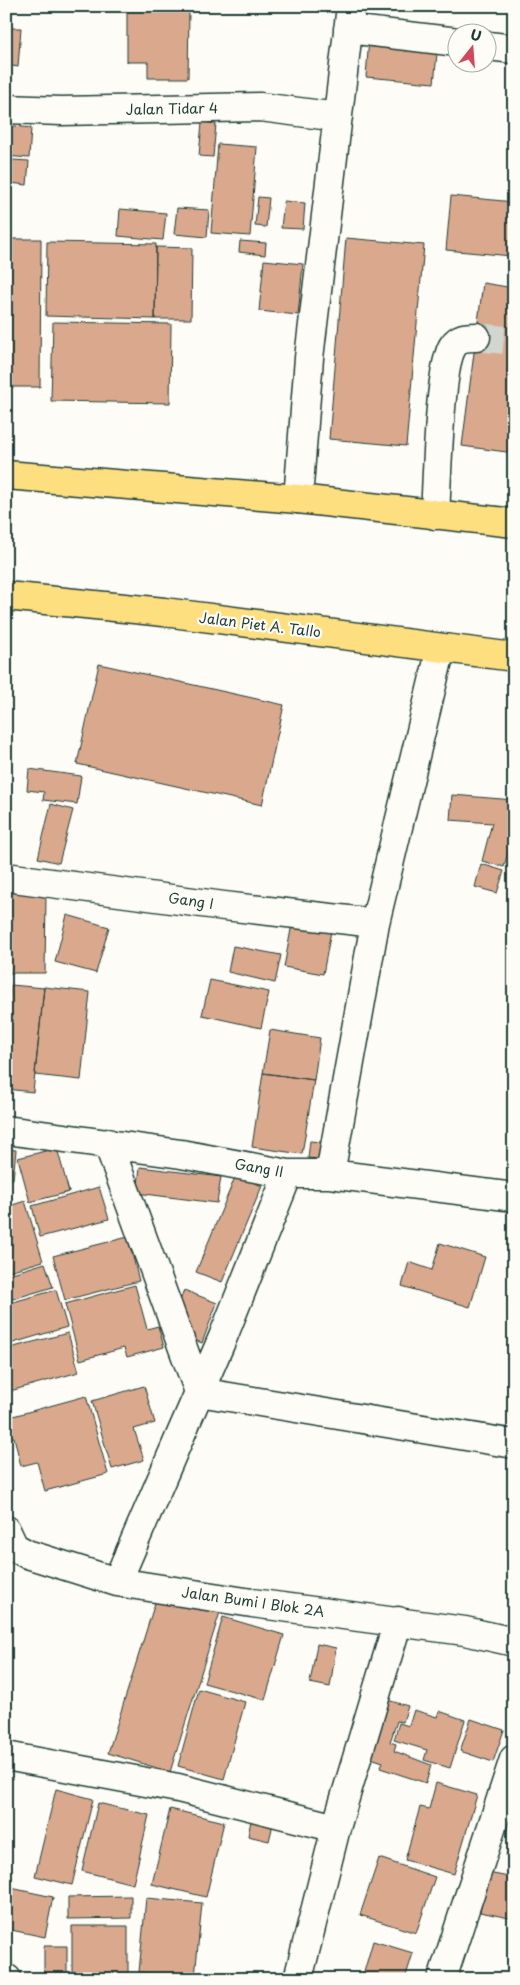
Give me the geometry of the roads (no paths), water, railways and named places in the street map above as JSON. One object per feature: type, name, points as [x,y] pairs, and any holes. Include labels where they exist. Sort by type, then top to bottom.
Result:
[{"type":"main road","points":[[6,475],[298,498],[514,523]]},
{"type":"main road","name":"Jalan Piet A. Tallo","points":[[6,596],[164,612],[514,658]]},
{"type":"street","points":[[298,498],[309,358],[350,18],[448,40]]},
{"type":"street","points":[[498,47],[514,49]]},
{"type":"street","name":"Jalan Tidar 4","points":[[6,109],[61,111],[260,107],[338,117]]},
{"type":"street","points":[[435,515],[439,432],[447,359],[454,345],[460,339],[476,337]]},
{"type":"street","points":[[330,1174],[375,924],[441,648]]},
{"type":"street","name":"Gang I","points":[[6,877],[375,924]]},
{"type":"street","name":"Gang II","points":[[6,1130],[181,1154],[288,1174],[330,1174],[514,1196]]},
{"type":"street","points":[[108,1143],[199,1392]]},
{"type":"street","points":[[117,1582],[199,1392],[288,1174]]},
{"type":"street","points":[[199,1392],[514,1444]]},
{"type":"street","name":"Jalan Bumi I Blok 2A","points":[[6,1530],[14,1546],[27,1554],[117,1582],[252,1603],[465,1631],[514,1642]]},
{"type":"street","points":[[298,1979],[336,1828],[398,1621]]},
{"type":"street","points":[[6,1756],[178,1788],[336,1828]]},
{"type":"street","points":[[442,1979],[514,1760]]},
{"type":"tunnel","points":[[476,337],[514,341]]}]
